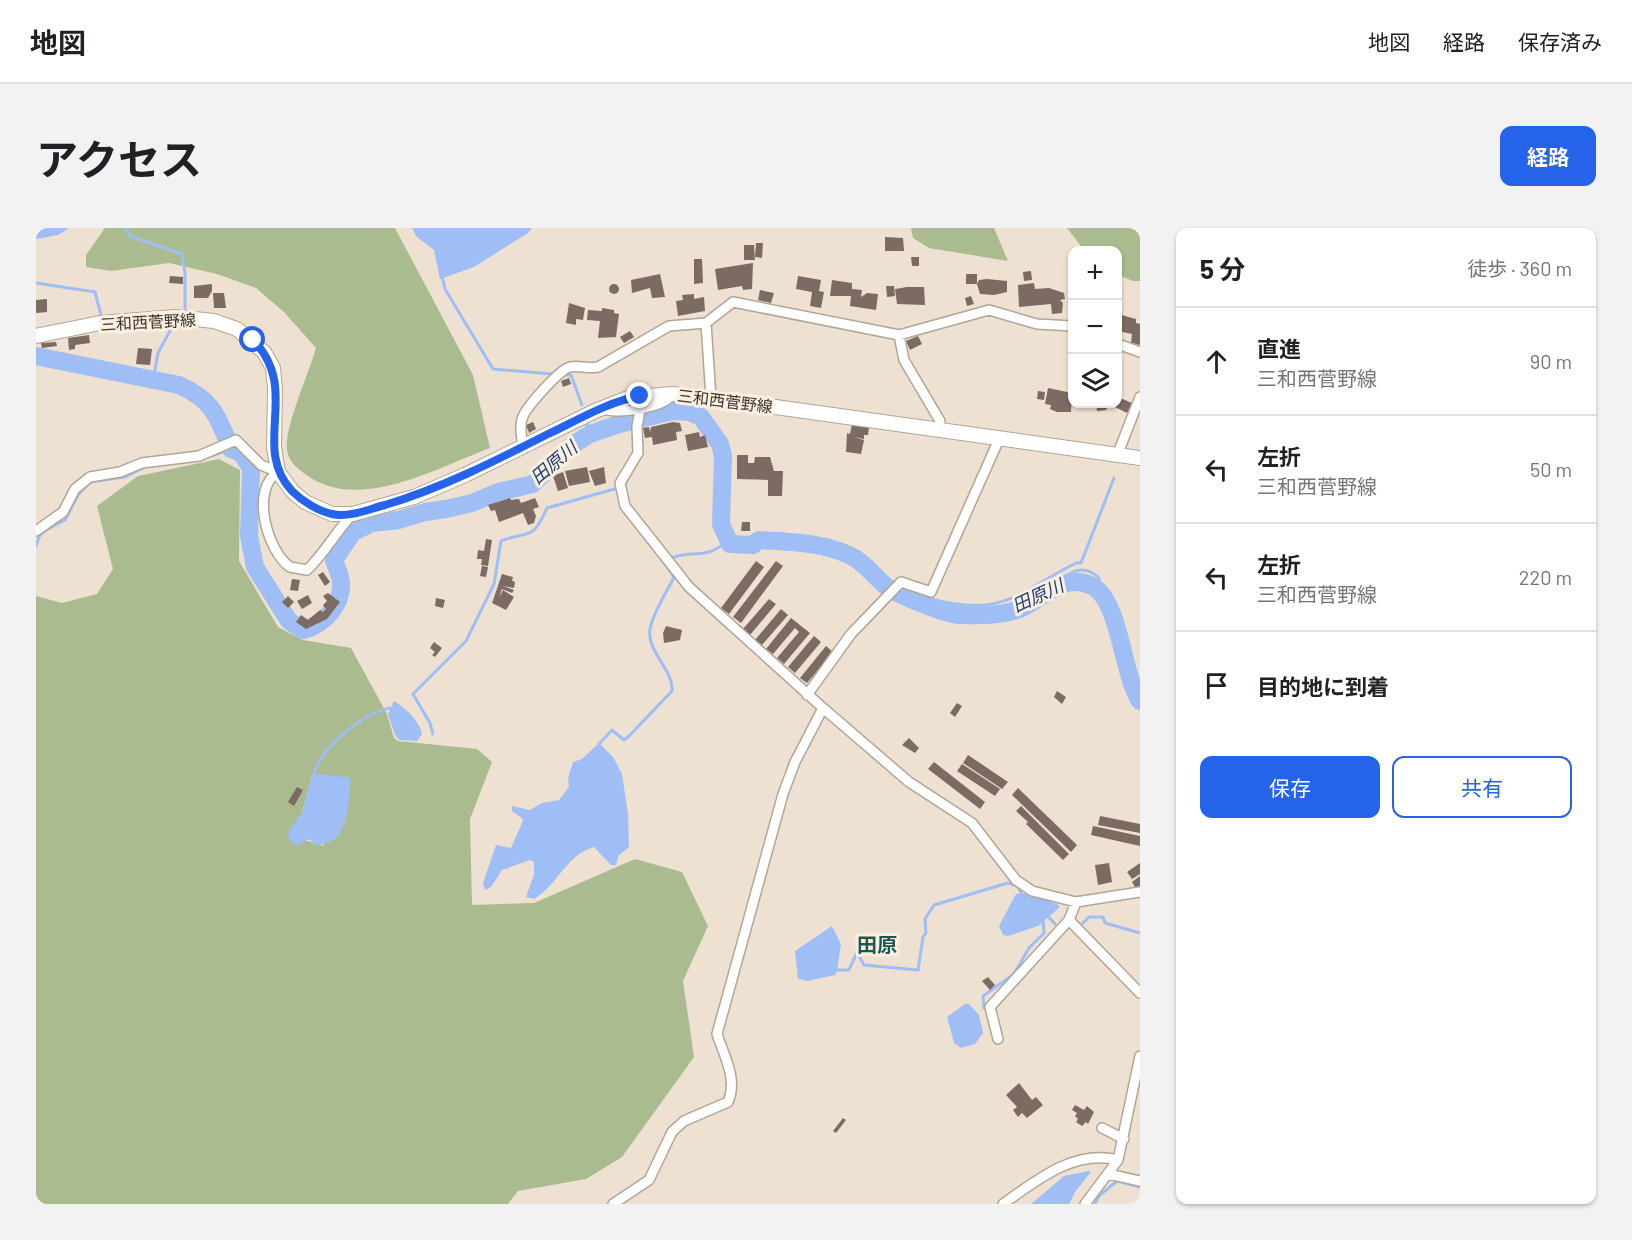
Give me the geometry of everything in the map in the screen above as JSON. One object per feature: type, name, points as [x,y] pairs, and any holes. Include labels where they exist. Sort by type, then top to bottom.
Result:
[{"type":"main road","name":"三和西菅野線","points":[[36,336],[100,323],[175,317],[214,321],[237,329],[264,352],[273,368],[276,389],[274,447],[278,472],[293,492],[305,502],[332,514],[353,514],[414,496],[628,398],[672,394],[1119,453],[1140,458]]},
{"type":"street","points":[[523,447],[521,422],[524,412],[563,370],[573,366],[588,369],[598,367],[669,326],[706,323],[733,303],[899,335],[989,310],[1037,324],[1068,326]]},
{"type":"street","points":[[706,323],[711,399]]},
{"type":"street","points":[[899,335],[904,360],[940,421],[939,429]]},
{"type":"street","points":[[1122,345],[1140,352]]},
{"type":"street","points":[[602,408],[609,411],[640,411],[668,400],[672,394]]},
{"type":"street","points":[[1119,453],[1136,416],[1140,397]]},
{"type":"street","points":[[640,411],[637,427],[638,453],[621,488],[624,506],[689,587],[807,695],[909,782],[972,823],[1016,880],[1032,891],[1076,902],[1140,892]]},
{"type":"street","points":[[807,695],[851,634],[901,582],[931,592],[1000,437]]},
{"type":"street","points":[[36,531],[63,512],[75,489],[90,477],[120,472],[142,463],[199,456],[236,440],[261,465],[278,472]]},
{"type":"street","points":[[278,472],[270,477],[265,490],[267,530],[274,548],[290,567],[307,570],[320,558],[340,526],[353,514]]},
{"type":"street","points":[[613,1204],[649,1180],[672,1132],[684,1121],[728,1102],[732,1093],[733,1081],[717,1034],[718,1025],[731,989],[783,794],[795,762],[823,708]]},
{"type":"street","points":[[998,1039],[990,1007],[1069,920],[1076,902]]},
{"type":"street","points":[[1069,920],[1140,993]]},
{"type":"street","points":[[1085,1204],[1118,1160],[1140,1056]]},
{"type":"street","points":[[1102,1128],[1124,1139]]},
{"type":"street","points":[[1003,1204],[1047,1172],[1103,1156],[1118,1160]]},
{"type":"street","points":[[1108,1173],[1140,1181]]},
{"type":"green space","points":[[105,228],[395,228],[473,375],[490,448],[422,476],[373,489],[349,490],[326,485],[305,474],[289,457],[287,440],[293,414],[316,348],[284,312],[256,288],[217,274],[169,263],[111,271],[86,267],[86,255]]},
{"type":"green space","points":[[911,228],[994,228],[1008,261],[929,248],[913,238]]},
{"type":"green space","points":[[1067,228],[1140,228],[1140,281],[1122,277],[1122,246],[1081,246]]},
{"type":"green space","points":[[219,459],[240,470],[239,561],[278,627],[303,640],[351,648],[387,714],[394,738],[398,741],[477,749],[492,762],[470,819],[472,905],[534,903],[635,859],[682,872],[708,926],[683,981],[694,1057],[622,1157],[586,1179],[518,1191],[508,1204],[36,1204],[36,596],[62,603],[97,594],[113,569],[97,506],[138,476]],"holes":[[[312,775],[324,846],[305,840],[289,831],[302,813]]]},
{"type":"water","points":[[36,228],[69,228],[58,235],[36,239]]},
{"type":"water","points":[[412,228],[532,228],[528,233],[474,267],[440,279],[434,250],[417,237]]},
{"type":"water","points":[[394,701],[418,724],[422,734],[417,741],[399,740],[395,735],[388,714]]},
{"type":"water","points":[[599,743],[613,757],[622,774],[628,814],[629,847],[619,855],[616,865],[611,865],[594,847],[584,851],[569,863],[550,886],[534,899],[526,897],[534,875],[534,862],[530,860],[502,870],[491,887],[485,890],[483,883],[496,845],[511,848],[522,823],[523,819],[512,811],[512,806],[530,810],[542,803],[559,800],[569,787],[568,778],[573,762],[582,759]]},
{"type":"water","points":[[312,775],[349,777],[351,781],[345,823],[335,839],[326,844],[315,845],[309,839],[299,845],[293,844],[288,837],[289,830],[302,813]]},
{"type":"water","points":[[1026,893],[1060,907],[1038,926],[1008,936],[1003,935],[999,926],[1016,894]]},
{"type":"water","points":[[832,926],[841,944],[835,975],[808,981],[798,979],[795,951]]},
{"type":"water","points":[[965,1004],[969,1004],[979,1015],[983,1033],[975,1044],[961,1048],[954,1043],[947,1017]]},
{"type":"water","points":[[1091,1172],[1075,1192],[1069,1204],[1031,1204],[1064,1176]]},
{"type":"building","points":[[885,237],[903,238],[904,251],[885,251]]},
{"type":"building","points":[[756,243],[763,243],[762,258],[755,257]]},
{"type":"building","points":[[744,245],[754,245],[755,260],[744,260]]},
{"type":"building","points":[[911,257],[919,257],[919,266],[912,266]]},
{"type":"building","points":[[694,259],[702,259],[703,283],[694,284]]},
{"type":"building","points":[[753,263],[752,289],[743,290],[742,286],[718,290],[715,269]]},
{"type":"building","points":[[1031,271],[1032,280],[1024,281],[1023,272]]},
{"type":"building","points":[[660,274],[665,297],[652,298],[650,288],[632,293],[631,280]]},
{"type":"building","points":[[966,274],[977,274],[977,284],[966,284]]},
{"type":"building","points":[[170,276],[183,277],[183,284],[169,283]]},
{"type":"building","points":[[798,276],[821,280],[819,291],[824,292],[821,308],[810,306],[812,292],[796,289]]},
{"type":"building","points":[[987,279],[1007,281],[1007,292],[994,295],[980,294],[977,284],[979,280]]},
{"type":"building","points":[[832,280],[852,283],[852,289],[862,290],[861,297],[867,293],[878,294],[876,310],[850,306],[851,296],[830,296]]},
{"type":"building","points":[[1034,283],[1035,289],[1049,288],[1064,293],[1065,299],[1060,300],[1063,303],[1062,313],[1052,314],[1051,304],[1019,307],[1018,285]]},
{"type":"building","points":[[212,284],[212,291],[208,298],[194,298],[194,286]]},
{"type":"building","points":[[614,284],[619,289],[614,294],[609,289]]},
{"type":"building","points":[[886,286],[894,286],[895,296],[887,297]]},
{"type":"building","points":[[924,287],[925,305],[897,304],[895,289]]},
{"type":"building","points":[[760,290],[774,293],[771,303],[758,300]]},
{"type":"building","points":[[213,293],[224,293],[226,308],[214,308]]},
{"type":"building","points":[[694,294],[694,299],[704,297],[705,311],[678,316],[676,301],[683,300],[682,295]]},
{"type":"building","points":[[971,296],[974,304],[967,306],[965,298]]},
{"type":"building","points":[[47,299],[47,312],[36,313],[36,300]]},
{"type":"building","points":[[569,303],[585,308],[583,320],[576,319],[576,325],[566,323]]},
{"type":"building","points":[[602,308],[614,310],[614,313],[619,314],[616,337],[598,338],[600,321],[587,320],[588,310],[602,311]]},
{"type":"building","points":[[1122,315],[1136,319],[1136,323],[1140,324],[1140,345],[1131,343],[1132,334],[1122,332]]},
{"type":"building","points":[[630,331],[634,337],[624,343],[620,337]]},
{"type":"building","points":[[89,335],[90,343],[75,345],[75,349],[69,350],[68,338]]},
{"type":"building","points":[[918,336],[922,344],[910,350],[906,341]]},
{"type":"building","points":[[56,342],[57,346],[42,348],[41,343]]},
{"type":"building","points":[[138,348],[152,349],[150,365],[136,364]]},
{"type":"building","points":[[569,378],[571,384],[563,387],[561,381]]},
{"type":"building","points":[[1048,388],[1068,392],[1068,408],[1071,408],[1071,412],[1057,412],[1050,409],[1051,405],[1045,404]]},
{"type":"building","points":[[1038,391],[1045,392],[1044,400],[1037,399]]},
{"type":"building","points":[[1122,399],[1132,403],[1127,413],[1117,408],[1122,408]]},
{"type":"building","points":[[1097,408],[1107,408],[1106,410],[1097,411]]},
{"type":"building","points":[[533,422],[536,429],[529,433],[526,425]]},
{"type":"building","points":[[673,422],[680,423],[682,431],[676,432],[677,440],[653,445],[652,437],[645,438],[643,428],[649,427],[650,432],[651,427]]},
{"type":"building","points":[[852,424],[869,427],[868,435],[864,435],[864,439],[854,437],[864,440],[861,454],[846,452],[847,433],[850,434]]},
{"type":"building","points":[[699,432],[700,437],[705,435],[708,447],[688,451],[685,435]]},
{"type":"building","points":[[737,455],[748,455],[748,463],[754,463],[755,457],[770,457],[774,471],[783,471],[782,496],[768,496],[768,480],[737,479]]},
{"type":"building","points":[[587,467],[590,482],[569,486],[565,471]]},
{"type":"building","points":[[604,467],[606,483],[595,486],[589,471]]},
{"type":"building","points":[[563,472],[568,488],[558,491],[553,476]]},
{"type":"building","points":[[510,498],[511,500],[519,499],[521,503],[535,498],[539,507],[533,509],[536,516],[534,523],[528,525],[523,513],[499,522],[495,510],[491,511],[488,505]]},
{"type":"building","points":[[742,522],[750,522],[750,531],[741,531]]},
{"type":"building","points":[[486,539],[492,540],[488,566],[481,565],[482,559],[477,559],[478,550],[484,551]]},
{"type":"building","points":[[756,561],[764,567],[729,614],[721,608]]},
{"type":"building","points":[[776,561],[783,566],[741,623],[733,617]]},
{"type":"building","points":[[482,566],[488,567],[486,577],[480,576]]},
{"type":"building","points":[[323,572],[330,582],[325,586],[318,575]]},
{"type":"building","points":[[502,574],[513,577],[512,581],[515,582],[514,588],[503,586],[514,590],[512,593],[502,589],[499,597],[503,590],[514,597],[506,610],[492,603]]},
{"type":"building","points":[[292,579],[300,580],[298,591],[290,590]]},
{"type":"building","points":[[328,593],[340,602],[327,619],[306,629],[296,622],[301,615],[308,620],[320,610],[323,612],[326,609],[323,605],[327,601],[323,596]]},
{"type":"building","points":[[308,595],[312,603],[302,609],[297,601]]},
{"type":"building","points":[[288,596],[294,602],[288,608],[282,602]]},
{"type":"building","points":[[436,598],[445,600],[443,608],[435,606]]},
{"type":"building","points":[[769,599],[776,604],[750,635],[743,629]]},
{"type":"building","points":[[781,609],[788,615],[762,645],[755,640]]},
{"type":"building","points":[[791,618],[810,633],[784,664],[777,658],[799,632],[795,628],[773,654],[766,649]]},
{"type":"building","points":[[666,626],[682,630],[680,640],[664,643],[663,633]]},
{"type":"building","points":[[814,636],[821,642],[795,673],[788,667]]},
{"type":"building","points":[[434,642],[442,648],[435,657],[432,655],[435,652],[430,648]]},
{"type":"building","points":[[826,646],[833,652],[807,683],[800,678]]},
{"type":"building","points":[[1057,691],[1066,697],[1062,704],[1054,697]]},
{"type":"building","points":[[957,703],[962,706],[955,717],[950,713]]},
{"type":"building","points":[[909,738],[919,748],[915,753],[902,745]]},
{"type":"building","points":[[968,755],[1008,782],[1002,789],[963,763]]},
{"type":"building","points":[[934,762],[985,802],[980,809],[928,769]]},
{"type":"building","points":[[962,764],[1000,789],[995,796],[957,771]]},
{"type":"building","points":[[297,787],[303,790],[294,806],[288,802]]},
{"type":"building","points":[[1018,788],[1077,845],[1071,852],[1012,795]]},
{"type":"building","points":[[1021,806],[1069,854],[1063,860],[1026,824],[1028,822],[1016,811]]},
{"type":"building","points":[[1100,816],[1140,824],[1140,833],[1098,825]]},
{"type":"building","points":[[1093,826],[1140,836],[1140,846],[1091,835]]},
{"type":"building","points":[[1109,863],[1112,882],[1098,885],[1095,865]]},
{"type":"building","points":[[1140,863],[1140,874],[1132,879],[1127,872]]},
{"type":"building","points":[[1140,876],[1140,887],[1136,889],[1132,882]]},
{"type":"building","points":[[988,977],[995,985],[990,990],[982,981]]},
{"type":"building","points":[[1019,1083],[1032,1100],[1036,1097],[1043,1105],[1027,1118],[1022,1113],[1018,1117],[1013,1110],[1017,1107],[1006,1095]]},
{"type":"building","points":[[1075,1105],[1084,1110],[1087,1106],[1094,1112],[1088,1124],[1086,1122],[1082,1126],[1076,1122],[1077,1113],[1072,1110]]},
{"type":"building","points":[[843,1118],[846,1120],[836,1133],[833,1131]]},
{"type":"waterway","points":[[125,228],[130,236],[182,254],[185,273],[185,309]]},
{"type":"waterway","points":[[442,276],[445,289],[493,369],[552,374]]},
{"type":"waterway","points":[[36,283],[95,292],[101,315]]},
{"type":"waterway","points":[[153,381],[158,353],[171,329]]},
{"type":"waterway","name":"田原川","points":[[36,356],[179,385],[207,403],[218,419],[231,449],[241,453],[251,468],[249,536],[255,567],[289,621],[303,630],[318,624],[335,607],[341,583],[334,560],[353,532],[372,523],[399,520],[425,512],[472,503],[498,492],[533,484],[571,446],[590,434],[619,424],[673,411],[689,412],[701,417],[720,444],[723,456],[721,524],[730,544],[753,545],[759,540],[828,547],[860,561],[887,587],[933,608],[959,615],[991,615],[1015,611],[1064,584],[1082,582],[1092,586],[1109,606],[1129,674],[1140,701]]},
{"type":"waterway","points":[[564,375],[571,375],[582,405]]},
{"type":"waterway","points":[[640,430],[647,417]]},
{"type":"waterway","points":[[587,424],[590,434]]},
{"type":"waterway","points":[[199,460],[231,449]]},
{"type":"waterway","points":[[624,486],[640,455]]},
{"type":"waterway","points":[[36,546],[40,535],[65,520],[78,495],[90,482],[125,477],[145,467]]},
{"type":"waterway","points":[[863,563],[910,596],[976,606],[1008,599],[1076,563],[1081,563],[1114,478]]},
{"type":"waterway","points":[[433,734],[430,723],[413,694],[466,641],[494,584],[501,541],[534,530],[547,508],[618,488]]},
{"type":"waterway","points":[[671,558],[713,551],[727,541]]},
{"type":"waterway","points":[[599,744],[612,730],[624,740],[672,691],[669,676],[650,637],[654,616],[674,577],[663,561]]},
{"type":"waterway","points":[[1055,587],[1065,577],[1081,570],[1093,573],[1099,578],[1102,594]]},
{"type":"waterway","points":[[313,777],[323,755],[344,733],[370,716],[393,708]]},
{"type":"waterway","points":[[834,970],[849,970],[857,952],[864,965],[918,970],[923,937],[926,933],[925,919],[934,905],[1008,883],[1018,886],[1022,896]]},
{"type":"waterway","points":[[1048,916],[1055,924]]},
{"type":"waterway","points":[[1082,924],[1089,917],[1103,917],[1105,923],[1140,933]]},
{"type":"waterway","points":[[984,1008],[983,996],[1014,974],[1029,948],[1044,933],[1043,919]]},
{"type":"waterway","points":[[1095,1204],[1099,1196],[1117,1181],[1140,1187]]},
{"type":"district","name":"田原","points":[[877,945]]},
{"type":"route","points":[[253,340],[264,352],[273,368],[275,378],[274,447],[278,472],[293,492],[305,502],[332,514],[353,514],[414,496],[465,475],[595,411],[616,402],[640,396]]}]
